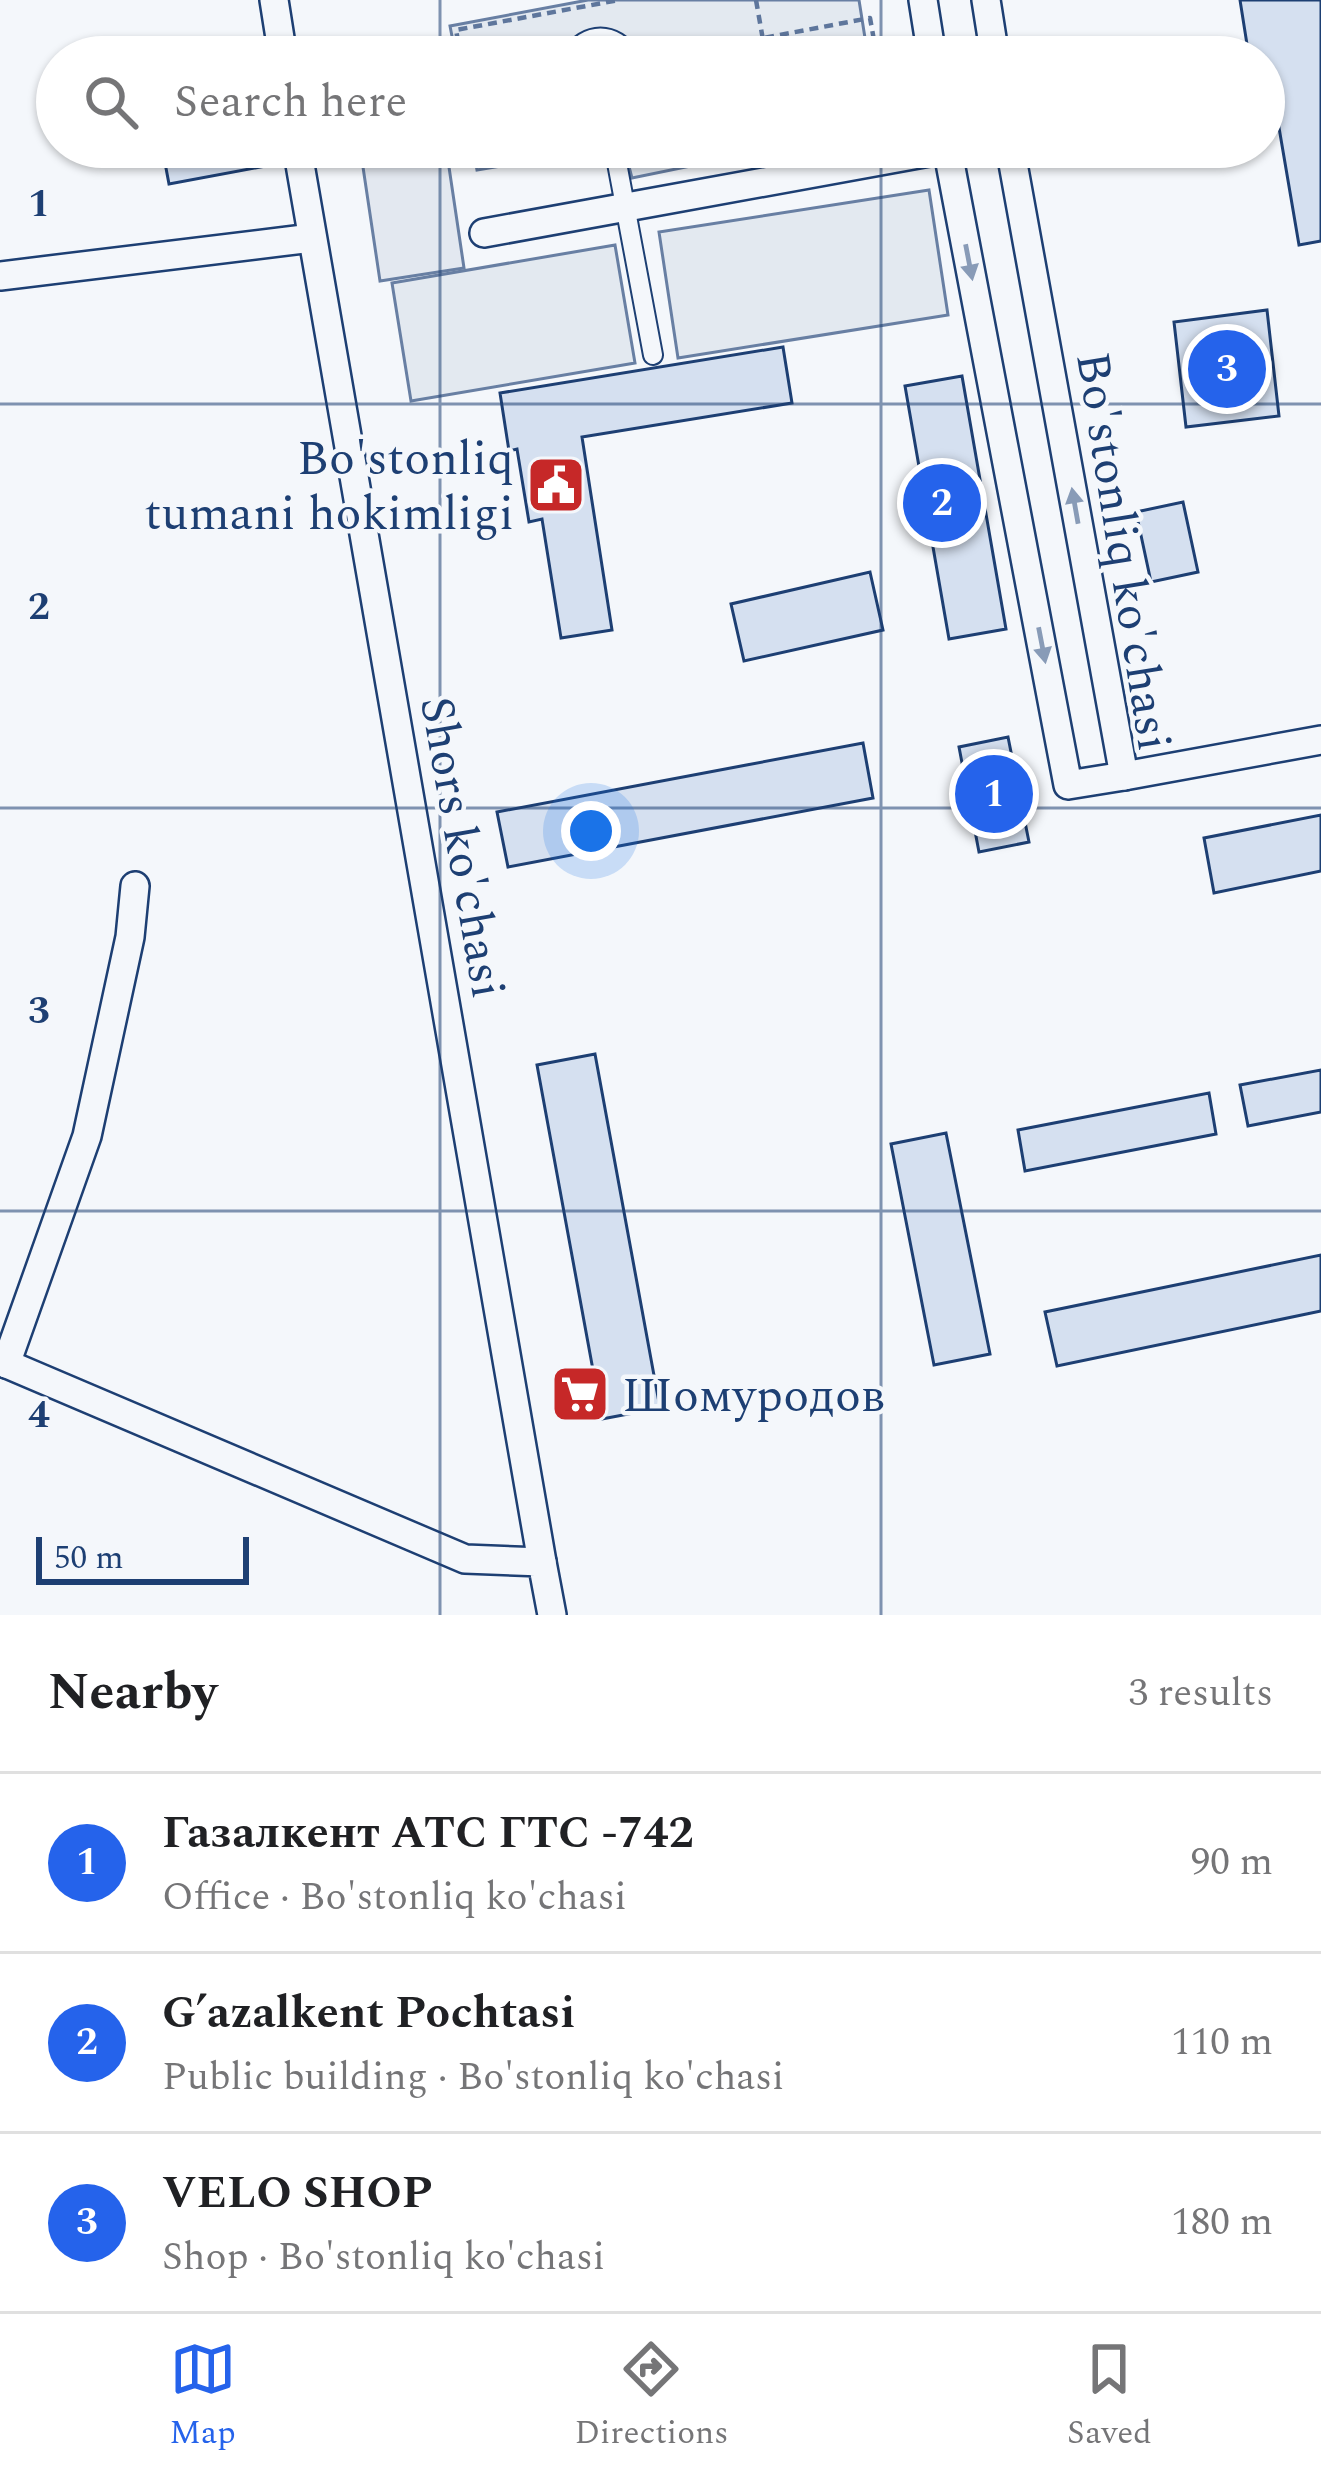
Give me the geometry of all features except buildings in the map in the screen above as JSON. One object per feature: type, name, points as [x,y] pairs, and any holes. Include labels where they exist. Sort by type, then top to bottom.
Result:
[{"type":"street","points":[[274,0],[280,36]]},
{"type":"street","points":[[922,0],[928,36]]},
{"type":"street","points":[[986,0],[992,36]]},
{"type":"street","name":"Shors ko'chasi","points":[[300,168],[552,1615]]},
{"type":"street","points":[[618,168],[653,355]]},
{"type":"street","points":[[484,233],[840,168]]},
{"type":"street","name":"Bo'stonliq ko'chasi","points":[[954,168],[1068,785],[1124,776],[1014,168]]},
{"type":"street","points":[[0,276],[312,238]]},
{"type":"street","points":[[1124,776],[1321,740]]},
{"type":"street","points":[[135,886],[130,937],[87,1136],[3,1363],[465,1558],[542,1562]]},
{"type":"path","points":[[457,36],[456,30],[619,0]]},
{"type":"path","points":[[755,0],[762,36]]},
{"type":"path","points":[[773,36],[871,18],[874,36]]},
{"type":"shaded area","points":[[588,0],[859,0],[865,36],[452,36],[450,26]]},
{"type":"shaded area","points":[[363,168],[449,168],[464,268],[380,281]]},
{"type":"shaded area","points":[[629,168],[681,168],[632,178]]},
{"type":"shaded area","points":[[929,190],[948,315],[678,358],[659,232]]},
{"type":"shaded area","points":[[615,245],[635,363],[411,401],[392,283]]},
{"type":"place","name":"VELO SHOP","points":[[1227,369]]},
{"type":"place","name":"Bo'stonliq tumani hokimligi","points":[[556,485]]},
{"type":"place","name":"Gʼazalkent Pochtasi","points":[[942,503]]},
{"type":"place","name":"Газалкент АТС ГТС -742","points":[[994,794]]},
{"type":"place","name":"Шомуродов","points":[[580,1394]]}]
